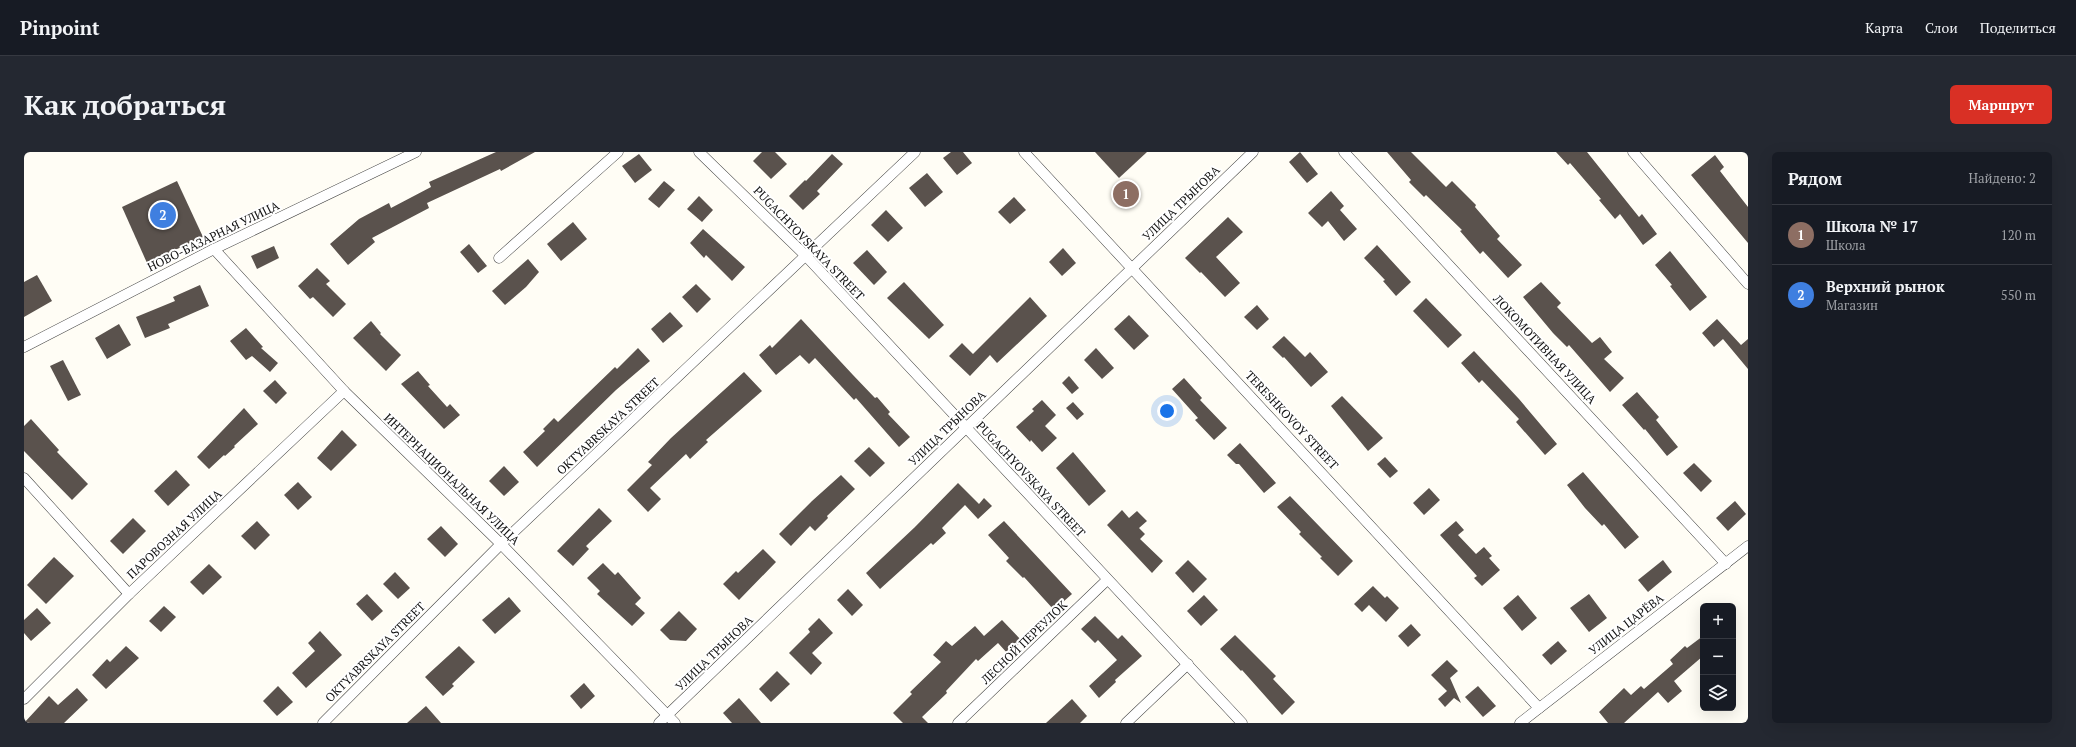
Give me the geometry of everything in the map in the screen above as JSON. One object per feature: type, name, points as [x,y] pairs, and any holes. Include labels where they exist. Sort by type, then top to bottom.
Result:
[{"type":"street","name":"НОВО-БАЗАРНАЯ УЛИЦА","points":[[24,348],[214,249],[416,152]]},
{"type":"street","points":[[499,258],[618,152]]},
{"type":"street","name":"PUGACHYOVSKAYA STREET","points":[[699,152],[806,256],[1242,723]]},
{"type":"street","name":"OKTYABRSKAYA STREET","points":[[323,723],[501,544],[915,152]]},
{"type":"street","name":"TERESHKOVOY STREET","points":[[1024,152],[1539,708]]},
{"type":"street","name":"УЛИЦА ТРЫНОВА","points":[[659,723],[1253,152]]},
{"type":"street","name":"ЛОКОМОТИВНАЯ УЛИЦА","points":[[1344,152],[1726,564]]},
{"type":"street","points":[[1633,152],[1748,284]]},
{"type":"street","name":"ИНТЕРНАЦИОНАЛЬНАЯ УЛИЦА","points":[[214,249],[344,391],[501,544],[675,723]]},
{"type":"street","name":"ПАРОВОЗНАЯ УЛИЦА","points":[[24,699],[129,594],[344,391]]},
{"type":"street","points":[[24,478],[129,594]]},
{"type":"street","name":"УЛИЦА ЦАРЁВА","points":[[1520,723],[1748,546]]},
{"type":"street","name":"ЛЕСНОЙ ПЕРЕУЛОК","points":[[958,723],[1107,580]]},
{"type":"street","points":[[1126,723],[1188,664]]},
{"type":"building","points":[[496,152],[535,152],[501,171],[500,169],[427,203],[429,208],[372,238],[375,242],[348,265],[330,244],[359,219],[389,203],[391,208],[431,187],[429,182]]},
{"type":"building","points":[[762,152],[775,152],[787,164],[771,179],[753,161]]},
{"type":"building","points":[[951,152],[963,152],[972,163],[957,175],[943,158]]},
{"type":"building","points":[[1095,152],[1147,152],[1119,178]]},
{"type":"building","points":[[1300,152],[1318,174],[1307,183],[1289,162]]},
{"type":"building","points":[[1387,152],[1411,152],[1446,187],[1452,181],[1476,205],[1475,207],[1500,236],[1497,239],[1522,265],[1508,278],[1483,251],[1480,254],[1460,231],[1462,230],[1426,195],[1424,197],[1409,182],[1411,180]]},
{"type":"building","points":[[1556,152],[1587,152],[1639,217],[1642,214],[1657,234],[1643,245],[1620,214],[1615,219],[1599,200],[1601,199],[1570,163],[1568,165]]},
{"type":"building","points":[[639,154],[652,170],[635,183],[622,166]]},
{"type":"building","points":[[832,154],[843,164],[817,191],[820,194],[803,210],[789,196]]},
{"type":"building","points":[[1715,155],[1724,167],[1720,171],[1748,207],[1748,243],[1691,175]]},
{"type":"building","points":[[927,173],[943,192],[925,207],[909,188]]},
{"type":"building","points":[[177,181],[203,237],[147,263],[122,207]]},
{"type":"building","points":[[664,181],[675,190],[659,208],[648,199]]},
{"type":"building","points":[[1331,191],[1344,206],[1340,210],[1357,229],[1344,241],[1328,221],[1322,227],[1308,213]]},
{"type":"building","points":[[699,196],[713,210],[702,222],[687,209]]},
{"type":"building","points":[[1014,197],[1026,210],[1010,224],[998,212]]},
{"type":"building","points":[[886,210],[903,228],[888,242],[871,225]]},
{"type":"building","points":[[1228,217],[1243,232],[1216,257],[1240,283],[1225,297],[1185,258]]},
{"type":"building","points":[[573,222],[587,239],[561,261],[547,244]]},
{"type":"building","points":[[703,229],[745,267],[732,281],[706,255],[704,258],[690,243]]},
{"type":"building","points":[[469,244],[487,266],[478,273],[460,252]]},
{"type":"building","points":[[1377,245],[1411,282],[1396,296],[1383,281],[1385,280],[1364,258]]},
{"type":"building","points":[[274,246],[279,258],[257,269],[251,256]]},
{"type":"building","points":[[1063,248],[1076,263],[1062,276],[1049,262]]},
{"type":"building","points":[[867,250],[887,272],[874,285],[853,263]]},
{"type":"building","points":[[1670,251],[1707,297],[1690,311],[1670,286],[1672,285],[1655,265]]},
{"type":"building","points":[[528,259],[539,272],[526,287],[505,305],[492,291]]},
{"type":"building","points":[[317,268],[330,281],[326,284],[346,304],[333,317],[313,297],[310,299],[298,286]]},
{"type":"building","points":[[37,275],[52,301],[24,317],[24,282]]},
{"type":"building","points":[[904,282],[944,325],[929,339],[887,298]]},
{"type":"building","points":[[1541,282],[1561,303],[1557,307],[1592,343],[1600,337],[1612,352],[1604,359],[1624,378],[1610,392],[1569,345],[1567,347],[1553,333],[1523,297]]},
{"type":"building","points":[[696,284],[711,299],[697,313],[682,297]]},
{"type":"building","points":[[200,285],[209,306],[168,324],[170,328],[145,338],[136,317],[175,301],[173,297]]},
{"type":"building","points":[[1030,297],[1047,316],[997,363],[990,355],[970,376],[949,356],[962,343],[973,354]]},
{"type":"building","points":[[1426,298],[1462,335],[1448,348],[1413,311]]},
{"type":"building","points":[[1257,305],[1269,319],[1257,330],[1244,317]]},
{"type":"building","points":[[670,312],[683,326],[663,343],[651,329]]},
{"type":"building","points":[[1129,315],[1149,336],[1134,350],[1114,329]]},
{"type":"building","points":[[801,319],[875,398],[877,397],[890,412],[888,414],[910,437],[899,447],[856,398],[854,400],[815,358],[809,364],[800,355],[776,375],[759,355],[770,345],[772,348]]},
{"type":"building","points":[[1717,319],[1741,345],[1748,339],[1748,369],[1723,339],[1714,347],[1702,333]]},
{"type":"building","points":[[371,321],[381,333],[380,334],[401,355],[386,371],[353,338]]},
{"type":"building","points":[[119,324],[131,345],[107,359],[95,338]]},
{"type":"building","points":[[246,328],[263,347],[261,348],[278,363],[270,372],[252,356],[246,360],[230,341]]},
{"type":"building","points":[[1284,336],[1305,357],[1310,352],[1328,372],[1311,387],[1284,357],[1283,358],[1272,347]]},
{"type":"building","points":[[638,348],[650,361],[616,390],[537,467],[523,452],[545,431],[543,429],[554,418],[558,422],[615,367],[617,369]]},
{"type":"building","points":[[1096,348],[1114,368],[1102,379],[1084,360]]},
{"type":"building","points":[[1474,351],[1519,399],[1557,444],[1545,455],[1516,422],[1519,419],[1482,380],[1479,383],[1461,363]]},
{"type":"building","points":[[63,360],[81,395],[68,401],[50,366]]},
{"type":"building","points":[[418,371],[430,385],[428,386],[447,407],[450,404],[460,415],[444,429],[401,384]]},
{"type":"building","points":[[744,372],[762,391],[706,440],[708,442],[690,459],[686,454],[650,488],[661,499],[648,512],[627,490],[652,465],[648,462],[671,438]]},
{"type":"building","points":[[1069,376],[1079,388],[1072,394],[1062,383]]},
{"type":"building","points":[[1184,378],[1202,398],[1200,400],[1227,428],[1214,440],[1195,420],[1198,418],[1172,389]]},
{"type":"building","points":[[275,380],[287,393],[276,404],[263,391]]},
{"type":"building","points":[[1637,392],[1659,417],[1656,420],[1678,447],[1667,456],[1645,429],[1644,430],[1622,405]]},
{"type":"building","points":[[1342,396],[1383,438],[1368,451],[1331,406]]},
{"type":"building","points":[[1042,400],[1056,415],[1045,426],[1057,438],[1042,452],[1016,427],[1034,411],[1032,409]]},
{"type":"building","points":[[1073,402],[1084,414],[1077,420],[1066,408]]},
{"type":"building","points":[[244,408],[258,424],[234,446],[235,447],[209,469],[197,457]]},
{"type":"building","points":[[31,419],[59,450],[57,452],[88,484],[72,500],[24,451],[24,426]]},
{"type":"building","points":[[342,430],[357,445],[331,471],[317,458]]},
{"type":"building","points":[[1240,443],[1276,483],[1264,493],[1239,464],[1236,464],[1227,455]]},
{"type":"building","points":[[869,447],[885,463],[870,477],[854,461]]},
{"type":"building","points":[[1073,452],[1106,491],[1089,506],[1056,468]]},
{"type":"building","points":[[1385,457],[1398,471],[1390,478],[1377,464]]},
{"type":"building","points":[[1694,463],[1712,481],[1701,492],[1683,473]]},
{"type":"building","points":[[504,466],[519,482],[504,496],[489,481]]},
{"type":"building","points":[[176,470],[190,485],[168,506],[154,491]]},
{"type":"building","points":[[1583,472],[1639,537],[1625,549],[1604,524],[1602,526],[1585,508],[1567,485]]},
{"type":"building","points":[[841,475],[855,489],[827,516],[828,518],[815,531],[810,526],[791,546],[779,534]]},
{"type":"building","points":[[298,482],[312,497],[298,510],[284,495]]},
{"type":"building","points":[[958,483],[979,504],[984,498],[992,506],[978,519],[965,505],[942,528],[946,533],[933,545],[931,543],[880,589],[866,573],[915,527]]},
{"type":"building","points":[[1429,488],[1440,500],[1424,515],[1413,503]]},
{"type":"building","points":[[1290,496],[1353,561],[1338,576],[1320,558],[1322,557],[1299,534],[1301,532],[1277,507]]},
{"type":"building","points":[[1735,501],[1746,514],[1728,531],[1716,518]]},
{"type":"building","points":[[599,508],[612,521],[586,546],[589,549],[573,566],[557,551]]},
{"type":"building","points":[[1122,510],[1129,518],[1137,511],[1147,521],[1139,528],[1145,534],[1140,539],[1163,561],[1152,573],[1107,525]]},
{"type":"building","points":[[133,518],[146,531],[123,554],[110,541]]},
{"type":"building","points":[[257,521],[270,535],[255,550],[241,536]]},
{"type":"building","points":[[1004,521],[1072,594],[1054,610],[1024,577],[1023,578],[1006,561],[1009,558],[988,535]]},
{"type":"building","points":[[1456,521],[1464,530],[1458,535],[1476,554],[1484,547],[1492,556],[1489,558],[1500,570],[1482,586],[1474,578],[1477,576],[1440,535]]},
{"type":"building","points":[[441,526],[458,544],[445,557],[427,539]]},
{"type":"building","points":[[763,549],[776,562],[739,600],[723,584],[736,571],[738,573]]},
{"type":"building","points":[[54,557],[74,576],[46,604],[27,585]]},
{"type":"building","points":[[1188,560],[1207,579],[1193,593],[1175,573]]},
{"type":"building","points":[[1663,560],[1672,572],[1648,592],[1638,580]]},
{"type":"building","points":[[603,563],[615,575],[618,572],[641,598],[635,604],[645,613],[632,626],[597,594],[600,591],[587,578]]},
{"type":"building","points":[[209,564],[222,577],[203,595],[190,582]]},
{"type":"building","points":[[395,572],[410,588],[398,599],[383,584]]},
{"type":"building","points":[[1373,586],[1385,598],[1387,596],[1399,608],[1386,622],[1369,605],[1362,612],[1354,604]]},
{"type":"building","points":[[848,589],[863,605],[852,616],[837,600]]},
{"type":"building","points":[[367,594],[383,611],[372,621],[356,604]]},
{"type":"building","points":[[1589,594],[1607,618],[1589,632],[1570,608]]},
{"type":"building","points":[[1204,595],[1218,610],[1201,626],[1187,611]]},
{"type":"building","points":[[1518,595],[1537,618],[1522,631],[1503,608]]},
{"type":"building","points":[[509,597],[521,611],[495,634],[482,620]]},
{"type":"building","points":[[164,606],[176,617],[161,632],[149,621]]},
{"type":"building","points":[[37,608],[51,623],[31,641],[24,633],[24,620]]},
{"type":"building","points":[[679,611],[697,629],[686,641],[670,640],[660,630]]},
{"type":"building","points":[[1095,616],[1118,639],[1122,635],[1142,656],[1115,680],[1116,682],[1099,698],[1089,686],[1117,660],[1098,640],[1095,643],[1081,629]]},
{"type":"building","points":[[819,618],[833,633],[812,653],[822,663],[811,675],[789,653],[810,632],[808,629]]},
{"type":"building","points":[[1002,620],[1022,641],[1008,654],[998,643],[978,661],[976,659],[946,691],[947,693],[922,717],[928,723],[903,723],[893,713],[912,694],[910,692],[941,662],[933,655],[946,641],[952,646],[975,626],[984,636]]},
{"type":"building","points":[[1411,624],[1421,635],[1408,647],[1398,636]]},
{"type":"building","points":[[320,631],[342,655],[306,688],[292,673],[315,651],[308,643]]},
{"type":"building","points":[[1235,635],[1276,676],[1273,679],[1295,702],[1282,715],[1242,670],[1241,671],[1220,649]]},
{"type":"building","points":[[1700,638],[1700,659],[1674,681],[1682,691],[1668,703],[1658,692],[1624,723],[1608,723],[1599,712],[1624,688],[1631,695],[1641,686],[1644,689],[1673,664],[1670,660],[1685,646],[1687,648]]},
{"type":"building","points":[[1558,641],[1567,651],[1551,665],[1542,655]]},
{"type":"building","points":[[126,646],[139,658],[106,689],[92,675],[107,659],[110,662]]},
{"type":"building","points":[[459,646],[475,662],[452,684],[454,686],[443,696],[425,677]]},
{"type":"building","points":[[1447,660],[1458,671],[1450,678],[1461,703],[1454,698],[1445,707],[1438,699],[1447,691],[1431,675]]},
{"type":"building","points":[[777,671],[790,684],[771,702],[759,689]]},
{"type":"building","points":[[584,683],[595,696],[581,709],[570,696]]},
{"type":"building","points":[[278,686],[293,702],[277,716],[263,701]]},
{"type":"building","points":[[1478,686],[1496,706],[1483,717],[1465,697]]},
{"type":"building","points":[[77,688],[88,700],[64,723],[24,723],[49,696],[58,705]]},
{"type":"building","points":[[739,698],[761,723],[732,723],[723,713]]},
{"type":"building","points":[[1072,699],[1087,716],[1080,723],[1046,723]]},
{"type":"building","points":[[426,706],[441,723],[407,723]]},
{"type":"place","name":"Школа № 17","points":[[1126,194]]},
{"type":"place","name":"Верхний рынок","points":[[163,215]]}]
